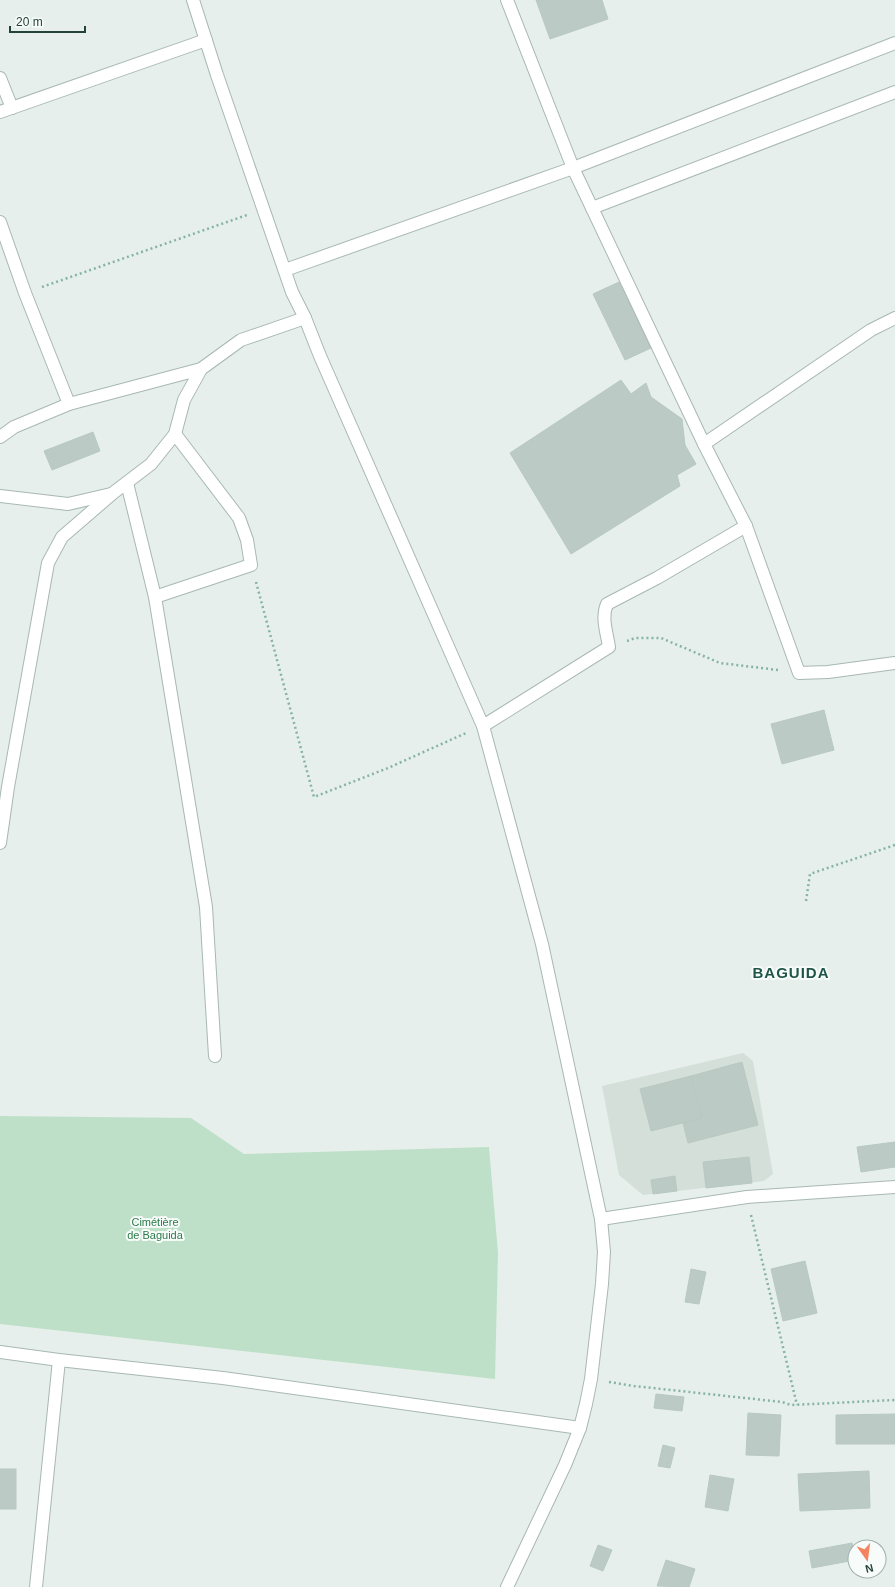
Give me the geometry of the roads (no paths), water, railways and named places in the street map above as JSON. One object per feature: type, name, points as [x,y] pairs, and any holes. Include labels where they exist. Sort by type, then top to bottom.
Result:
[{"type":"street","points":[[193,0],[242,150],[292,292],[305,318],[320,356],[482,726],[542,944],[601,1219],[604,1252],[602,1284],[591,1379],[580,1428],[565,1465],[506,1587]]},
{"type":"street","points":[[507,0],[573,168],[704,444],[746,526],[799,674],[828,672],[895,663]]},
{"type":"street","points":[[0,112],[206,40]]},
{"type":"street","points":[[285,270],[573,168],[895,43]]},
{"type":"street","points":[[0,78],[12,108]]},
{"type":"street","points":[[592,208],[895,92]]},
{"type":"street","points":[[0,222],[25,293],[69,404]]},
{"type":"street","points":[[0,437],[14,427],[69,404],[202,369],[241,340],[305,318]]},
{"type":"street","points":[[704,444],[871,330],[895,318]]},
{"type":"street","points":[[0,843],[8,786],[48,563],[62,537],[113,493],[151,464],[175,434],[184,400],[202,369]]},
{"type":"street","points":[[155,597],[251,564],[247,540],[239,518],[175,434]]},
{"type":"street","points":[[127,483],[155,597],[206,907],[215,1056]]},
{"type":"street","points":[[0,496],[68,504],[113,493]]},
{"type":"street","points":[[482,726],[609,647],[604,619],[604,611],[607,604],[657,578],[746,526]]},
{"type":"street","points":[[601,1219],[746,1197],[895,1187]]},
{"type":"street","points":[[0,1352],[223,1378],[580,1428]]},
{"type":"street","points":[[36,1587],[59,1360]]},
{"type":"district","name":"BAGUIDA","points":[[791,973]]},
{"type":"park label","name":"Cimétière de Baguida","points":[[155,1228]]}]
